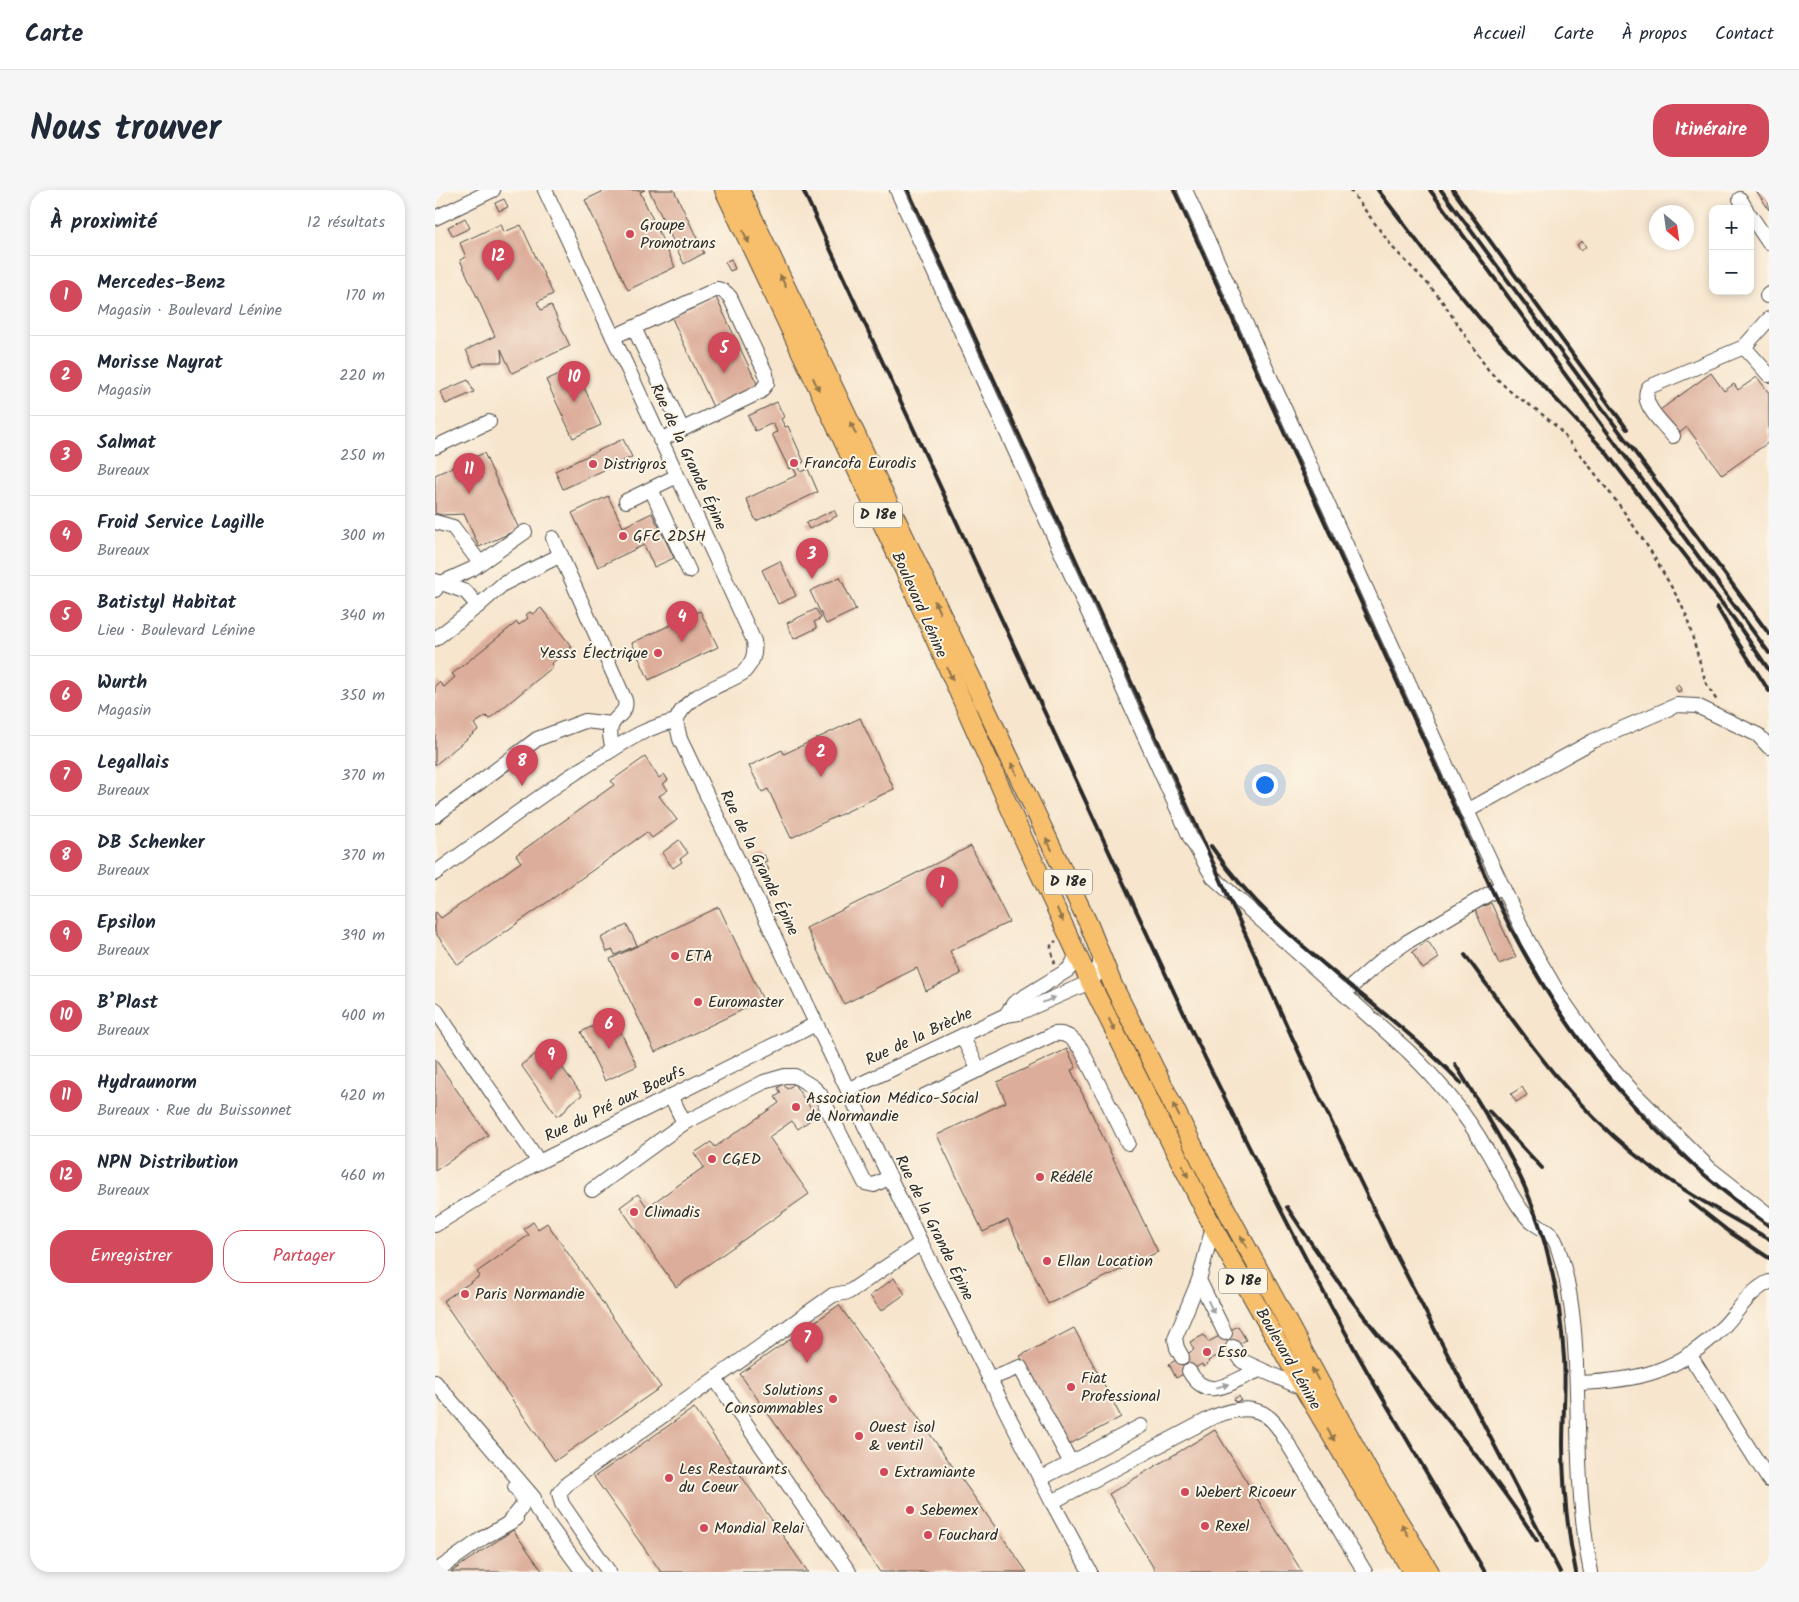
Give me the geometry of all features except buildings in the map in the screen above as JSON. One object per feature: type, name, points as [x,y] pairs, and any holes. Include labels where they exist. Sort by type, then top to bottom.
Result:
[{"type":"main road","name":"Boulevard Lénine","points":[[724,190],[905,574],[1085,973],[1213,1228],[1304,1389],[1412,1572]]},
{"type":"main road","name":"Boulevard Lénine","points":[[740,190],[1100,951],[1113,985],[1213,1185],[1369,1472],[1430,1572]]},
{"type":"street","points":[[435,218],[493,190]]},
{"type":"street","name":"Rue de la Grande Épine","points":[[545,190],[754,641],[755,650],[749,667],[743,673],[691,700],[683,707],[676,721],[680,739],[921,1243],[1040,1479],[1090,1572]]},
{"type":"street","points":[[897,190],[1191,839],[1213,877],[1429,1071],[1468,1121],[1486,1148],[1519,1207],[1533,1223],[1552,1235],[1558,1245],[1569,1295],[1574,1333],[1583,1511],[1591,1572]]},
{"type":"street","points":[[1185,190],[1528,941],[1561,998],[1600,1054],[1634,1093],[1709,1168],[1769,1215]]},
{"type":"street","points":[[1754,221],[1769,243]]},
{"type":"street","points":[[613,337],[717,290],[726,292],[766,374],[767,383],[759,392],[660,440]]},
{"type":"street","points":[[1673,436],[1649,406],[1646,392],[1649,387],[1744,347],[1769,319]]},
{"type":"street","points":[[634,328],[682,430]]},
{"type":"street","points":[[1744,347],[1769,375]]},
{"type":"street","points":[[435,447],[489,422]]},
{"type":"street","points":[[626,501],[677,476]]},
{"type":"street","points":[[651,488],[689,571]]},
{"type":"street","points":[[435,522],[453,527],[480,563]]},
{"type":"street","points":[[436,585],[472,569],[525,532]]},
{"type":"street","points":[[553,538],[625,700],[625,708],[612,724],[610,738],[613,749]]},
{"type":"street","points":[[435,639],[503,584],[561,556]]},
{"type":"street","points":[[436,585],[466,592],[478,606]]},
{"type":"street","points":[[1467,811],[1593,741],[1677,705],[1697,706],[1758,735],[1769,747]]},
{"type":"street","points":[[435,816],[537,739],[585,721],[612,724]]},
{"type":"street","points":[[435,873],[573,773],[644,731],[657,725],[676,721]]},
{"type":"street","points":[[1344,993],[1384,958],[1407,942],[1502,886]]},
{"type":"street","points":[[1085,973],[1100,965],[1100,951]]},
{"type":"street","name":"Boulevard Lénine","points":[[1085,973],[1113,985]]},
{"type":"street","name":"Rue de la Brèche","points":[[1006,1015],[1014,1003],[1085,973]]},
{"type":"street","name":"Rue de la Brèche","points":[[848,1090],[1006,1015],[1019,1013],[1085,973]]},
{"type":"street","points":[[435,1009],[539,1162]]},
{"type":"street","name":"Rue du Pré aux Boeufs","points":[[435,1225],[539,1162],[816,1024]]},
{"type":"street","points":[[924,1096],[1054,1034],[1061,1033],[1074,1040],[1081,1049],[1128,1143]]},
{"type":"street","points":[[961,1036],[979,1070]]},
{"type":"street","points":[[593,1190],[684,1123],[764,1082],[785,1076],[795,1076],[813,1086],[820,1094],[865,1183],[874,1185],[890,1177]]},
{"type":"street","points":[[671,1096],[684,1123]]},
{"type":"street","points":[[1182,1357],[1177,1348],[1175,1338],[1199,1280],[1213,1228]]},
{"type":"street","points":[[609,1572],[562,1504],[559,1493],[567,1483],[833,1295],[849,1292],[921,1243]]},
{"type":"street","points":[[1199,1280],[1225,1333]]},
{"type":"street","points":[[1577,1383],[1644,1376],[1664,1370],[1689,1354],[1722,1328],[1755,1290],[1769,1282]]},
{"type":"street","points":[[1233,1347],[1241,1361],[1304,1389]]},
{"type":"street","points":[[1689,1354],[1769,1480]]},
{"type":"street","points":[[989,1379],[1020,1368],[1071,1463]]},
{"type":"street","points":[[1189,1371],[1196,1381],[1211,1389],[1222,1388],[1260,1370]]},
{"type":"street","points":[[715,1379],[849,1572]]},
{"type":"street","points":[[435,1382],[534,1498],[536,1508],[583,1572]]},
{"type":"street","points":[[435,1396],[522,1495],[524,1501],[521,1508],[508,1523]]},
{"type":"street","points":[[1052,1502],[1213,1417],[1240,1410],[1256,1410],[1273,1419],[1365,1572]]},
{"type":"street","points":[[1040,1479],[1141,1426]]},
{"type":"street","points":[[435,1572],[508,1523],[536,1508]]},
{"type":"path","points":[[1350,190],[1394,249],[1442,301],[1489,371],[1513,394],[1537,410],[1557,427],[1587,462],[1620,506],[1650,550],[1679,600],[1690,628],[1705,683],[1731,723]]},
{"type":"railway","points":[[803,190],[1192,1031],[1235,1119],[1348,1337],[1485,1572]]},
{"type":"railway","points":[[908,190],[1316,1090],[1391,1245],[1560,1572]]},
{"type":"railway","points":[[1174,190],[1490,886],[1516,938],[1544,987],[1606,1075],[1642,1115],[1680,1153],[1769,1226]]},
{"type":"railway","points":[[1378,190],[1432,261],[1482,321],[1605,451],[1734,619],[1769,670]]},
{"type":"railway","points":[[1430,190],[1769,653]]},
{"type":"railway","points":[[1441,190],[1769,634]]},
{"type":"railway","points":[[1453,190],[1627,429]]},
{"type":"railway","points":[[1717,607],[1769,691]]},
{"type":"railway","points":[[1211,846],[1237,881],[1298,942],[1430,1053],[1461,1083]]},
{"type":"railway","points":[[1465,955],[1543,1060],[1585,1109],[1609,1132],[1666,1178],[1769,1239]]},
{"type":"railway","points":[[1455,1064],[1516,1168],[1535,1213],[1555,1284],[1564,1358],[1563,1445],[1566,1509],[1576,1572]]},
{"type":"railway","points":[[1489,1111],[1542,1168]]},
{"type":"railway","points":[[1690,1201],[1728,1231],[1769,1258]]},
{"type":"railway","points":[[1287,1207],[1325,1264],[1388,1347],[1476,1455],[1537,1541]]},
{"type":"place","name":"Groupe Promotrans","points":[[630,234]]},
{"type":"place","name":"NPN Distribution","points":[[498,281]]},
{"type":"place","name":"Batistyl Habitat","points":[[724,373]]},
{"type":"place","name":"B’Plast","points":[[574,402]]},
{"type":"place","name":"Francofa Eurodis","points":[[794,463]]},
{"type":"place","name":"Distrigros","points":[[593,464]]},
{"type":"place","name":"Hydraunorm","points":[[469,494]]},
{"type":"place","name":"GFC 2DSH","points":[[623,536]]},
{"type":"place","name":"Salmat","points":[[812,579]]},
{"type":"place","name":"Froid Service Lagille","points":[[682,642]]},
{"type":"place","name":"Yesss Électrique","points":[[658,653]]},
{"type":"place","name":"Morisse Nayrat","points":[[821,777]]},
{"type":"place","name":"DB Schenker","points":[[522,786]]},
{"type":"place","name":"Mercedes-Benz","points":[[942,908]]},
{"type":"place","name":"ETA","points":[[675,956]]},
{"type":"place","name":"Euromaster","points":[[698,1002]]},
{"type":"place","name":"Wurth","points":[[609,1049]]},
{"type":"place","name":"Epsilon","points":[[551,1080]]},
{"type":"place","name":"Association Médico-Social de Normandie","points":[[796,1107]]},
{"type":"place","name":"CGED","points":[[712,1159]]},
{"type":"place","name":"Rédélé","points":[[1040,1177]]},
{"type":"place","name":"Climadis","points":[[634,1212]]},
{"type":"place","name":"Ellan Location","points":[[1047,1261]]},
{"type":"place","name":"Paris Normandie","points":[[465,1294]]},
{"type":"place","name":"Esso","points":[[1207,1352]]},
{"type":"place","name":"Legallais","points":[[807,1363]]},
{"type":"place","name":"Fiat Professional","points":[[1071,1387]]},
{"type":"place","name":"Solutions Consommables","points":[[833,1399]]},
{"type":"place","name":"Ouest isol & ventil","points":[[859,1436]]},
{"type":"place","name":"Extramiante","points":[[884,1472]]},
{"type":"place","name":"Les Restaurants du Coeur","points":[[669,1478]]},
{"type":"place","name":"Webert Ricoeur","points":[[1185,1492]]},
{"type":"place","name":"Sebemex","points":[[910,1510]]},
{"type":"place","name":"Rexel","points":[[1205,1526]]},
{"type":"place","name":"Mondial Relai","points":[[704,1528]]},
{"type":"place","name":"Fouchard","points":[[928,1535]]}]
